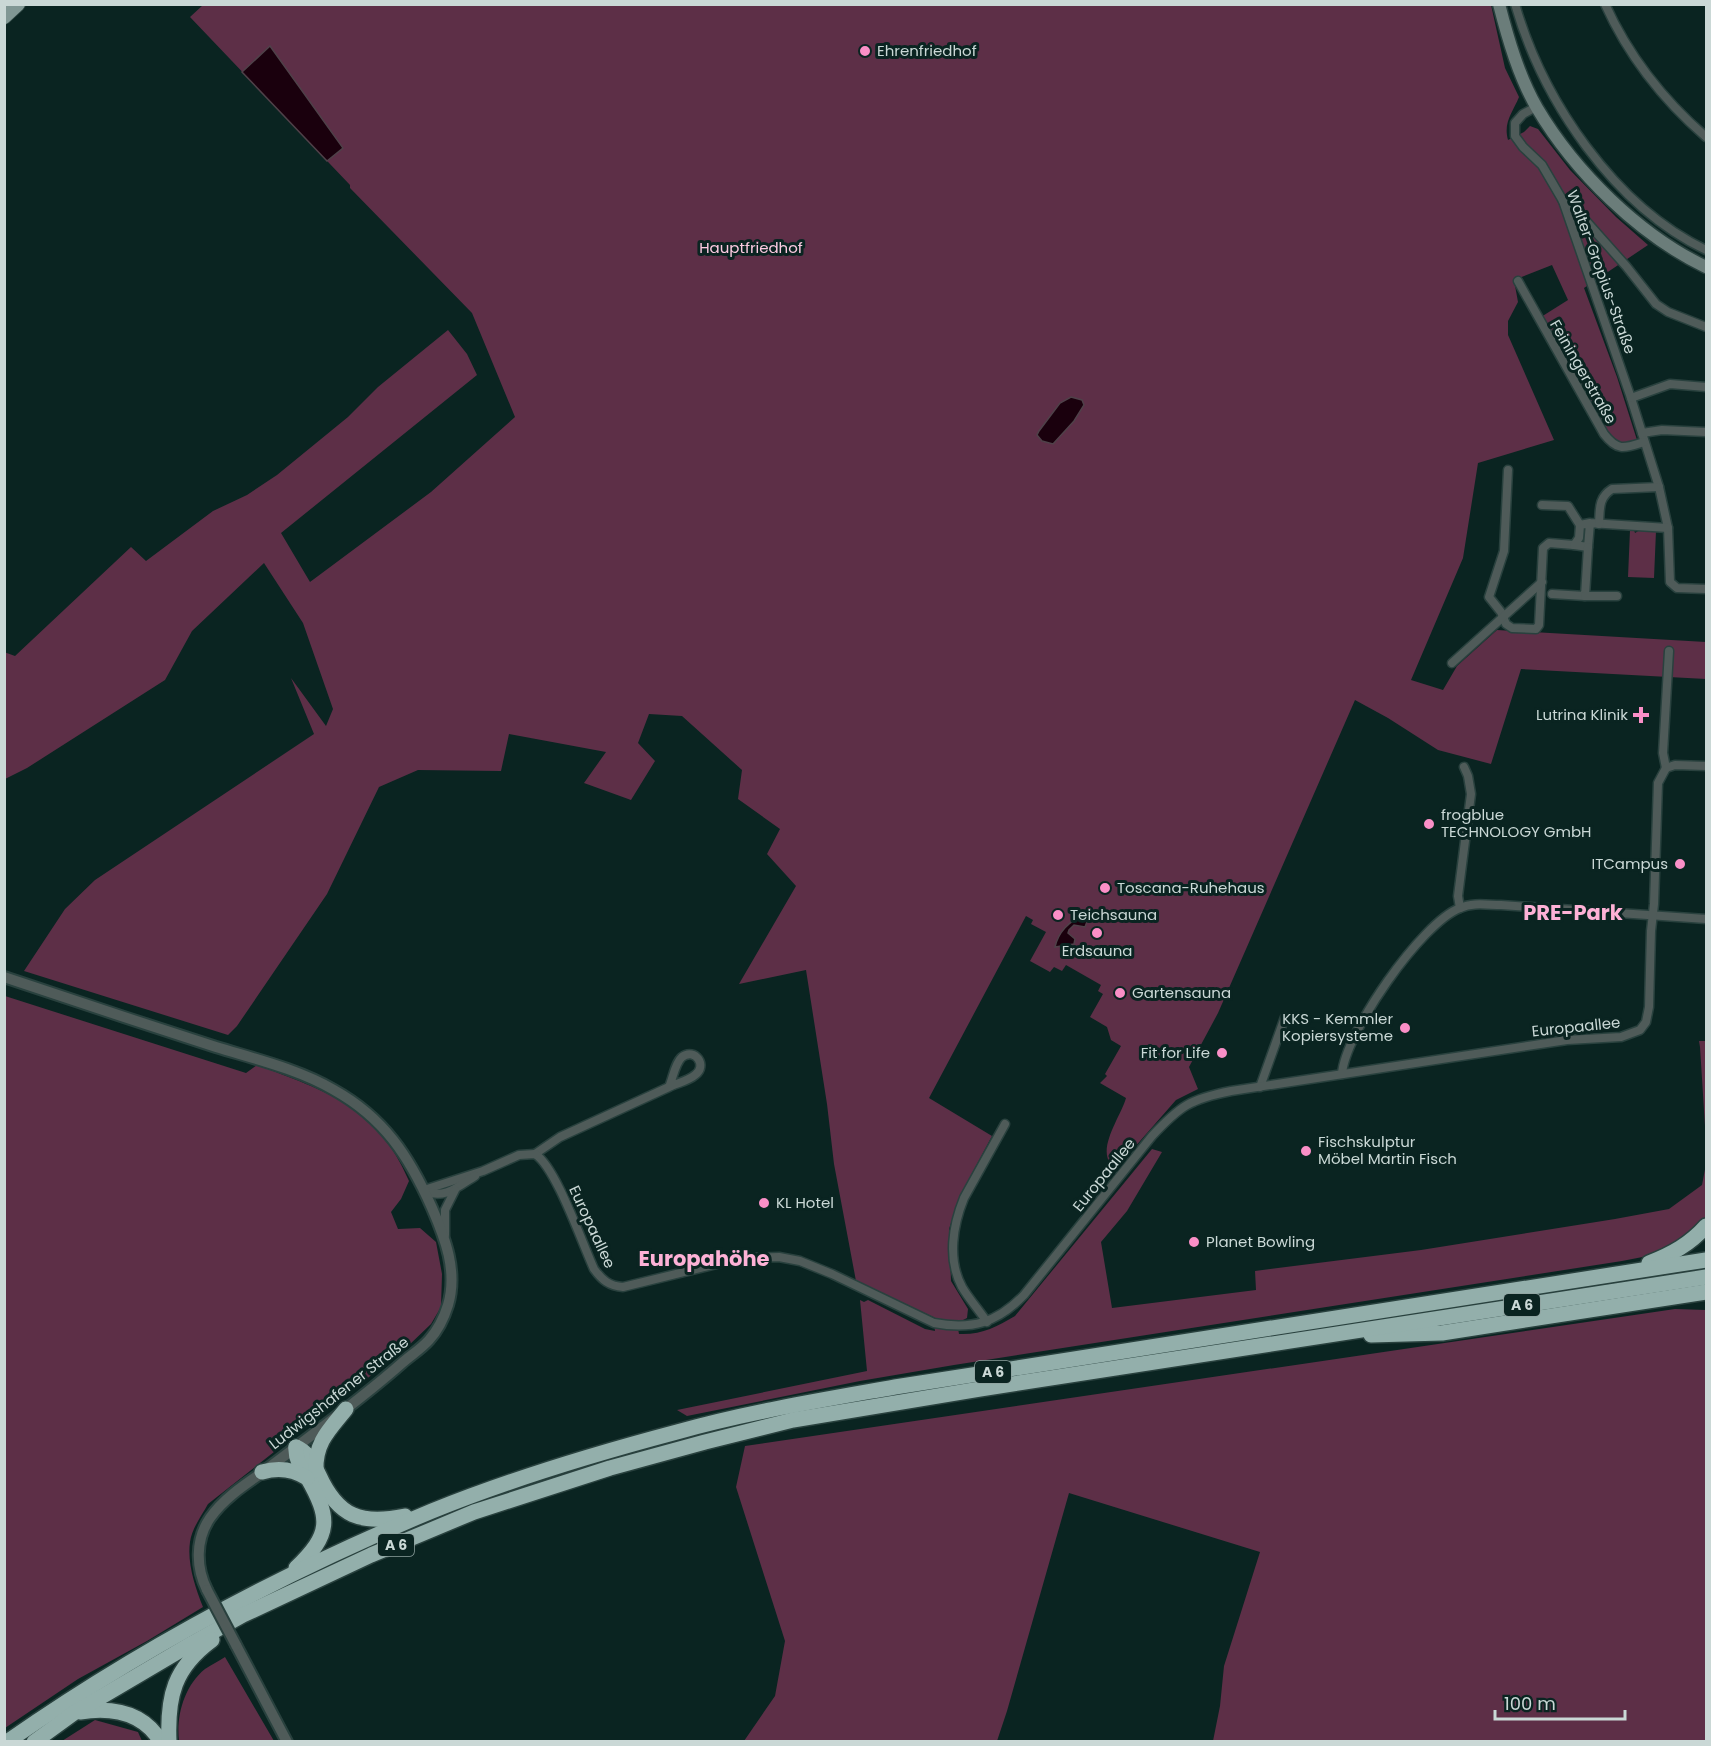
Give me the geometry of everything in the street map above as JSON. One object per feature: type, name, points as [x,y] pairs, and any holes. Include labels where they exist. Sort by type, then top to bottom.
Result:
[{"type":"highway","name":"A 6","points":[[1621,1274],[1671,1254],[1689,1244],[1707,1226]]},
{"type":"highway","name":"A 6","points":[[7,1742],[125,1664],[287,1576],[435,1510],[551,1469],[679,1431],[791,1405],[895,1387],[1707,1260]]},
{"type":"highway","name":"A 6","points":[[34,1742],[74,1713],[243,1615],[474,1512],[610,1468],[793,1420],[1707,1277]]},
{"type":"highway","points":[[1338,1333],[1385,1336],[1442,1333],[1707,1292]]},
{"type":"highway","points":[[1671,1298],[1707,1301]]},
{"type":"highway","points":[[287,1576],[316,1547],[323,1532],[322,1512],[312,1474],[320,1444],[346,1409]]},
{"type":"highway","points":[[296,1447],[298,1461],[331,1498],[355,1516],[380,1520],[435,1510]]},
{"type":"highway","points":[[262,1472],[275,1469],[312,1474]]},
{"type":"highway","points":[[169,1742],[168,1705],[183,1669],[203,1646],[243,1615]]},
{"type":"highway","points":[[74,1713],[105,1709],[127,1713],[149,1726],[161,1742]]},
{"type":"main road","points":[[4,17],[18,4]]},
{"type":"main road","points":[[1499,4],[1508,39],[1536,107],[1566,150],[1601,189],[1653,235],[1683,256],[1707,267]]},
{"type":"street","points":[[1515,4],[1550,90],[1578,135],[1597,160],[1644,208],[1667,227],[1686,241],[1707,250]]},
{"type":"street","points":[[1605,4],[1614,25],[1644,73],[1659,91],[1707,136]]},
{"type":"street","name":"Walter-Gropius-Straße","points":[[1536,107],[1518,118],[1514,130],[1515,136],[1542,165],[1563,201],[1659,487],[1668,528],[1670,582],[1673,586],[1707,589]]},
{"type":"street","points":[[1563,201],[1585,220],[1656,304],[1668,312],[1707,327]]},
{"type":"street","name":"Feiningerstraße","points":[[1518,281],[1604,434],[1617,447],[1625,447],[1643,438]]},
{"type":"street","points":[[1631,398],[1670,384],[1707,387]]},
{"type":"street","points":[[1643,438],[1662,430],[1707,432]]},
{"type":"street","points":[[1508,470],[1504,551],[1489,597],[1501,612],[1506,624],[1512,628],[1536,629],[1539,625],[1543,548],[1549,543],[1588,547]]},
{"type":"street","points":[[1586,596],[1588,547],[1600,500],[1612,489],[1659,487]]},
{"type":"street","points":[[1542,505],[1568,506],[1580,525],[1578,538],[1574,545]]},
{"type":"street","points":[[1580,525],[1668,528]]},
{"type":"street","points":[[1452,663],[1542,582]]},
{"type":"street","points":[[1552,594],[1617,596]]},
{"type":"street","points":[[1653,915],[1658,783],[1666,768],[1663,753],[1669,651]]},
{"type":"street","points":[[1666,768],[1675,765],[1707,766]]},
{"type":"street","points":[[1460,908],[1458,896],[1471,794],[1464,767]]},
{"type":"street","points":[[1342,1074],[1346,1052],[1364,1017],[1394,971],[1432,930],[1450,913],[1460,908],[1470,905],[1501,905],[1707,919]]},
{"type":"street","name":"Europaallee","points":[[535,1154],[546,1163],[554,1177],[594,1269],[603,1281],[615,1287],[741,1258],[767,1256],[800,1261],[934,1323],[969,1326],[987,1322],[1007,1312],[1024,1295],[1152,1136],[1172,1115],[1203,1096],[1567,1040],[1622,1037],[1640,1030],[1648,1016],[1653,915]]},
{"type":"street","name":"Ludwigshafener Straße","points":[[4,977],[261,1062],[329,1087],[364,1111],[392,1137],[413,1166],[446,1245],[452,1284],[449,1302],[439,1325],[423,1345],[387,1377],[220,1505],[205,1527],[200,1546],[199,1566],[207,1590],[286,1742]]},
{"type":"street","points":[[1260,1087],[1285,1017]]},
{"type":"street","points":[[424,1190],[483,1171],[519,1155],[535,1154],[560,1137],[669,1087]]},
{"type":"street","points":[[987,1322],[962,1286],[958,1276],[953,1236],[964,1198],[1005,1124]]},
{"type":"street","points":[[424,1190],[440,1195],[457,1188],[483,1171]]},
{"type":"street","points":[[446,1245],[444,1216],[449,1199],[457,1188]]},
{"type":"green space","name":"Hauptfriedhof","points":[[203,5],[1491,5],[1505,68],[1519,97],[1509,117],[1508,140],[1524,132],[1530,126],[1538,129],[1570,170],[1616,217],[1648,245],[1584,288],[1617,377],[1637,440],[1622,445],[1608,435],[1541,317],[1568,300],[1552,265],[1514,280],[1518,302],[1508,321],[1508,335],[1554,440],[1478,463],[1463,558],[1411,680],[1443,690],[1457,666],[1497,630],[1706,642],[1706,679],[1521,669],[1491,764],[1438,750],[1355,700],[1218,1013],[1189,1067],[1198,1089],[1176,1100],[1119,1165],[1111,1164],[1107,1157],[1107,1149],[1111,1132],[1126,1098],[1100,1083],[1107,1076],[1105,1074],[1121,1046],[1111,1040],[1107,1027],[1090,1017],[1103,994],[1098,991],[1101,985],[1066,965],[1062,971],[1054,967],[1050,972],[1030,961],[1046,932],[1031,924],[1033,920],[1026,916],[929,1098],[992,1136],[960,1196],[949,1229],[951,1281],[968,1309],[967,1318],[957,1323],[959,1334],[975,1333],[995,1327],[1015,1316],[1152,1149],[1162,1152],[1127,1211],[1101,1242],[1112,1308],[1256,1290],[1255,1271],[1421,1250],[1669,1209],[1702,1185],[1706,1164],[1705,1220],[1663,1253],[1622,1261],[954,1365],[860,1381],[687,1416],[677,1410],[867,1371],[860,1300],[864,1302],[868,1300],[925,1329],[935,1331],[933,1317],[856,1281],[834,1164],[806,970],[739,984],[796,886],[767,854],[780,829],[738,799],[742,770],[682,716],[649,714],[638,743],[655,761],[631,800],[584,783],[606,752],[509,734],[501,771],[418,770],[379,787],[327,894],[237,1026],[228,1035],[24,971],[65,909],[95,880],[314,734],[291,678],[326,726],[333,709],[303,623],[264,563],[192,631],[165,680],[27,768],[5,779],[4,652],[15,656],[131,547],[146,561],[213,511],[247,495],[277,475],[448,330],[467,354],[477,375],[281,533],[310,582],[431,492],[515,417],[472,313],[350,188],[350,185],[190,17]]},
{"type":"green space","points":[[1630,530],[1634,530],[1635,533],[1640,530],[1656,531],[1654,578],[1628,577]]},
{"type":"green space","points":[[5,996],[246,1073],[257,1065],[306,1084],[347,1105],[382,1135],[396,1156],[409,1181],[401,1199],[391,1212],[398,1229],[420,1228],[436,1242],[442,1274],[441,1307],[431,1324],[407,1347],[208,1504],[193,1532],[189,1550],[192,1575],[203,1607],[78,1679],[5,1728]]},
{"type":"green space","points":[[1699,1041],[1706,1041],[1706,1142],[1700,1047]]},
{"type":"green space","points":[[1675,1309],[1706,1310],[1706,1741],[1213,1741],[1220,1706],[1224,1666],[1260,1552],[1069,1493],[997,1741],[744,1741],[775,1696],[785,1641],[736,1487],[745,1446]]},
{"type":"green space","points":[[225,1657],[274,1741],[179,1741],[180,1712],[187,1693],[205,1669]]},
{"type":"green space","points":[[95,1720],[138,1732],[142,1741],[62,1741]]},
{"type":"shaded area","points":[[270,46],[343,148],[327,161],[242,72]]},
{"type":"shaded area","points":[[1071,397],[1082,400],[1084,405],[1074,421],[1053,444],[1042,441],[1037,435],[1039,431],[1060,403]]},
{"type":"shaded area","points":[[1084,916],[1088,919],[1085,927],[1074,925],[1069,930],[1068,933],[1075,939],[1074,944],[1055,947],[1065,928]]},
{"type":"place","name":"Ehrenfriedhof","points":[[865,51]]},
{"type":"place","name":"Lutrina Klinik","points":[[1641,715]]},
{"type":"place","name":"frogblue TECHNOLOGY GmbH","points":[[1429,824]]},
{"type":"place","name":"ITCampus","points":[[1680,864]]},
{"type":"place","name":"Toscana-Ruhehaus","points":[[1105,888]]},
{"type":"place","name":"Teichsauna","points":[[1058,915]]},
{"type":"place","name":"Erdsauna","points":[[1097,933]]},
{"type":"place","name":"Gartensauna","points":[[1120,993]]},
{"type":"place","name":"KKS - Kemmler Kopiersysteme","points":[[1405,1028]]},
{"type":"place","name":"Fit for Life","points":[[1222,1053]]},
{"type":"place","name":"Fischskulptur Möbel Martin Fisch","points":[[1306,1151]]},
{"type":"place","name":"KL Hotel","points":[[764,1203]]},
{"type":"place","name":"Planet Bowling","points":[[1194,1242]]},
{"type":"district","name":"PRE-Park","points":[[1573,913]]},
{"type":"district","name":"Europahöhe","points":[[704,1259]]}]
